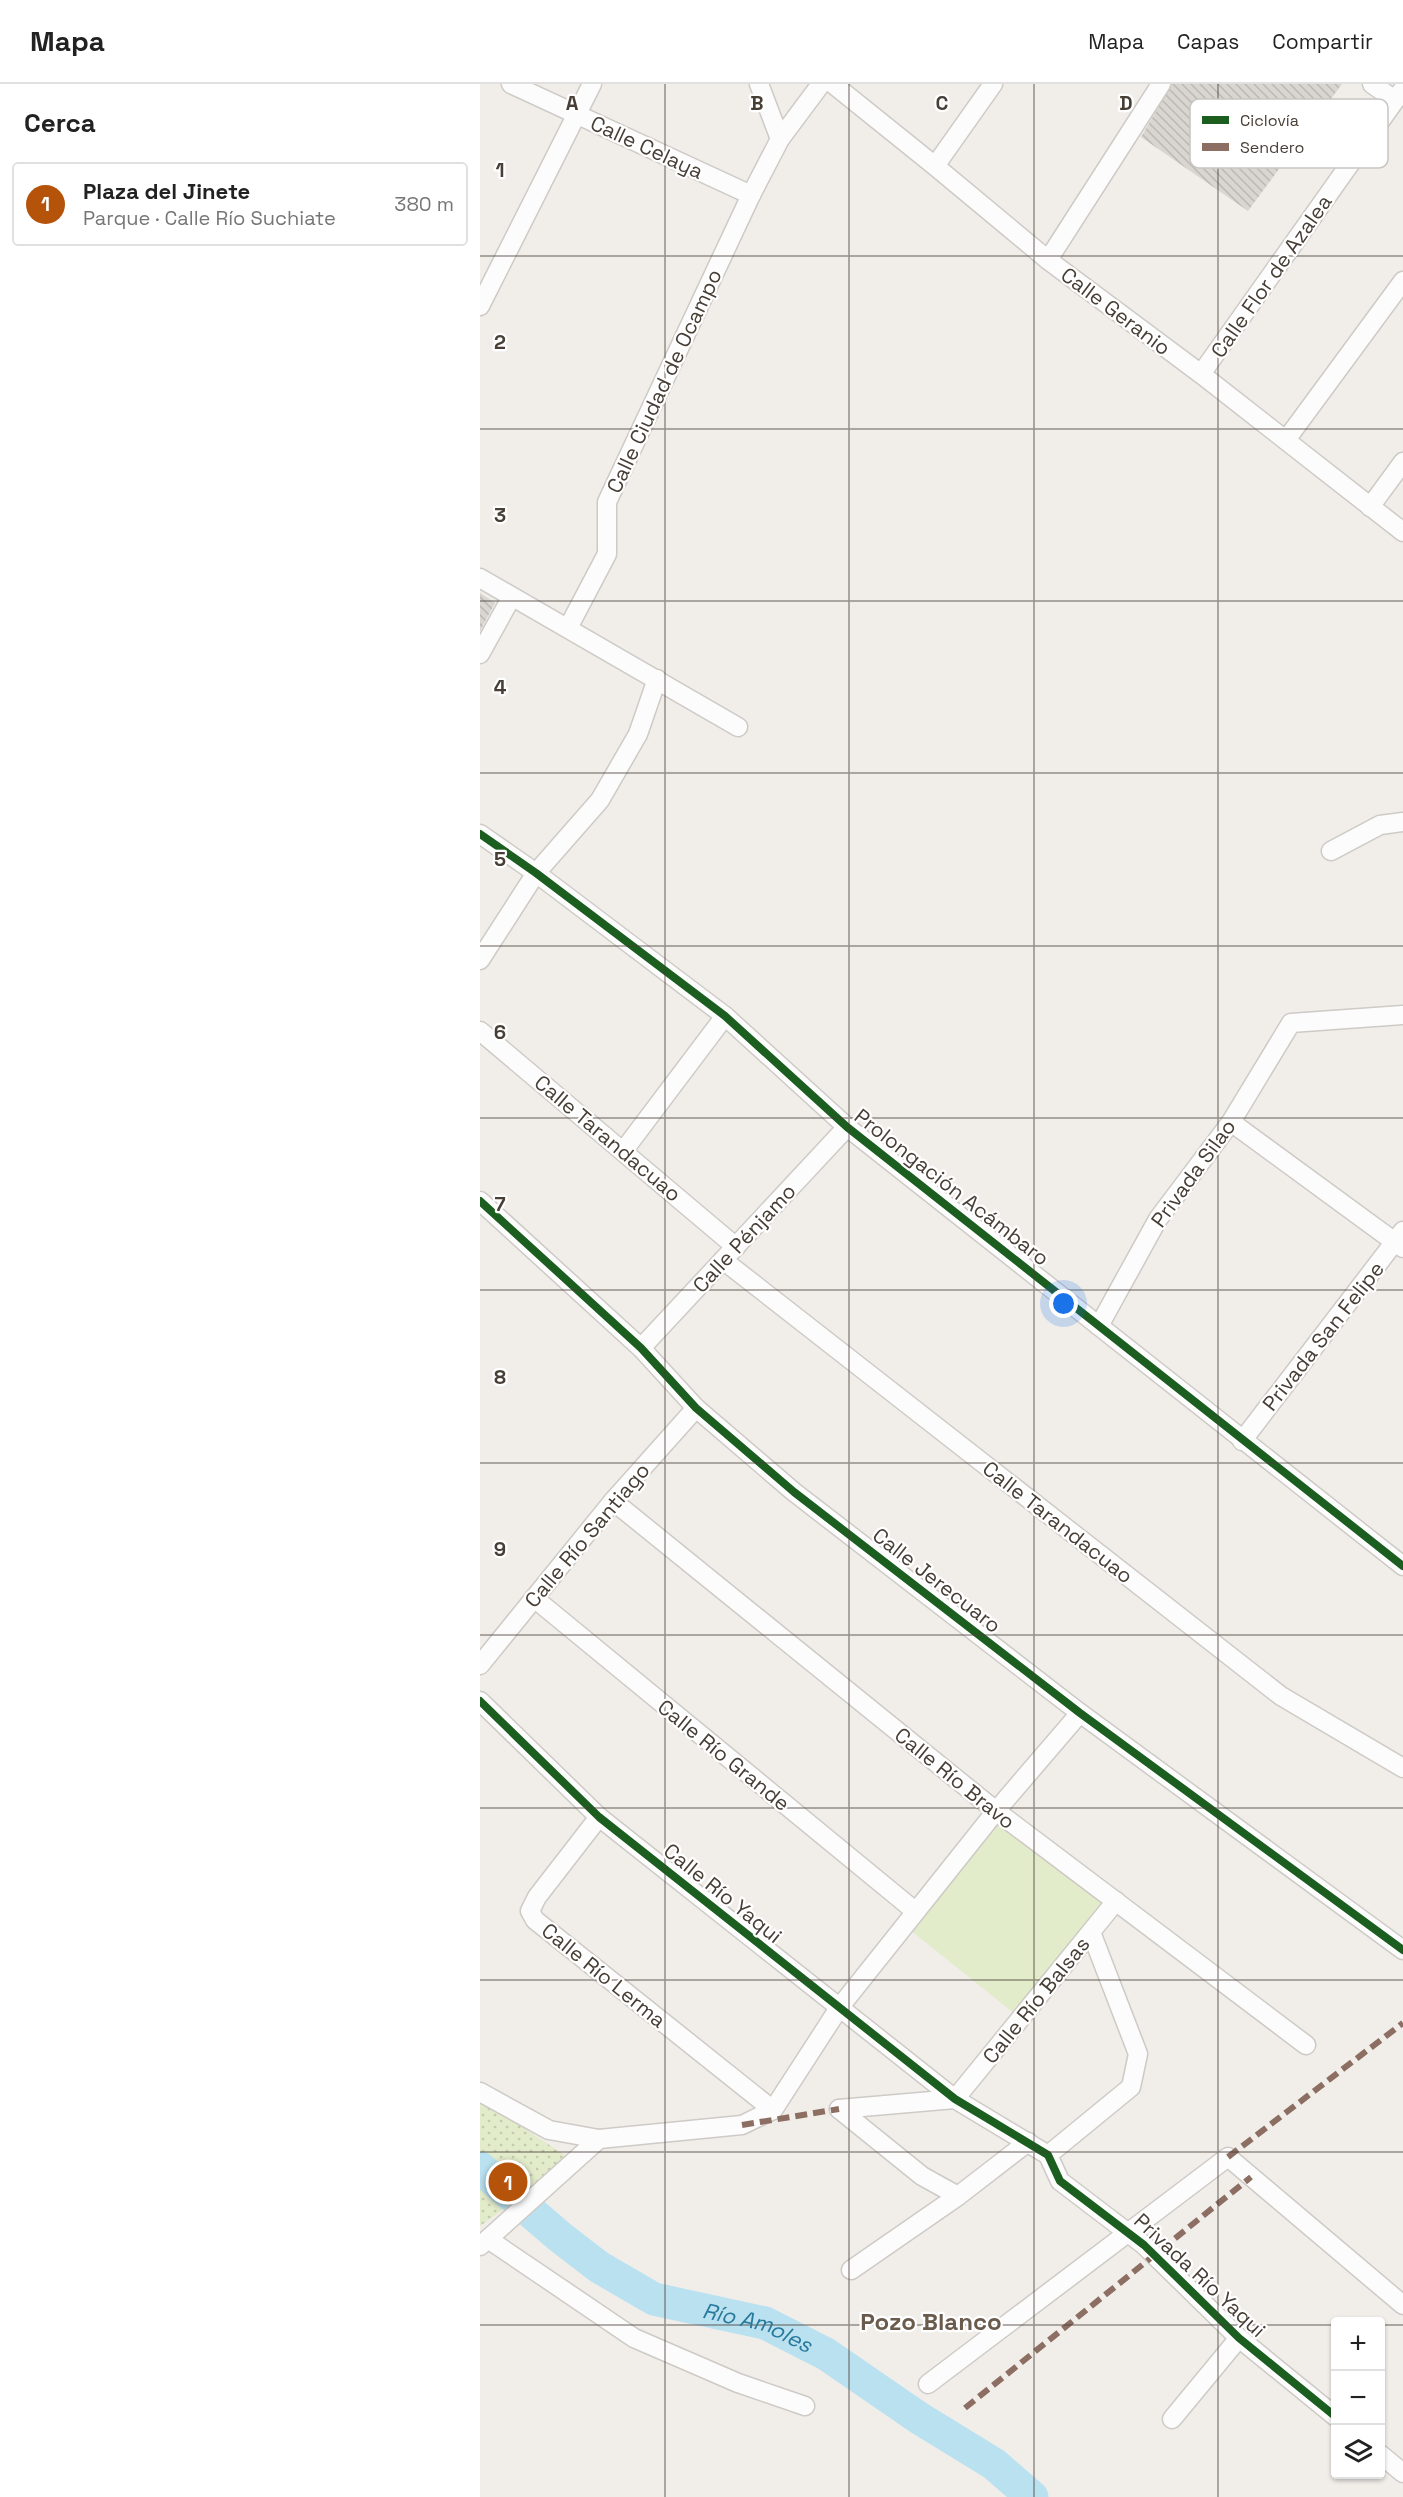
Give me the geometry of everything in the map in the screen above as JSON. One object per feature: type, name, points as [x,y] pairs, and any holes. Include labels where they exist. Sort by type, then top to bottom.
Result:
[{"type":"street","name":"Calle Celaya","points":[[511,84],[751,195]]},
{"type":"street","points":[[480,306],[592,84]]},
{"type":"street","points":[[759,84],[780,139]]},
{"type":"street","name":"Calle Ciudad de Ocampo","points":[[568,628],[607,554],[607,502],[751,195],[780,139],[820,84]]},
{"type":"street","name":"Calle Geranio","points":[[833,84],[1048,260],[1201,374],[1403,532]]},
{"type":"street","points":[[935,166],[993,84]]},
{"type":"street","points":[[1048,260],[1161,84]]},
{"type":"street","points":[[1372,84],[1399,95]]},
{"type":"street","name":"Calle Flor de Azalea","points":[[1388,110],[1399,95]]},
{"type":"street","name":"Calle Flor de Azalea","points":[[1201,374],[1347,168]]},
{"type":"street","points":[[1286,440],[1403,281]]},
{"type":"street","points":[[1370,507],[1403,462]]},
{"type":"street","points":[[480,578],[738,727]]},
{"type":"street","points":[[480,654],[512,598]]},
{"type":"street","points":[[480,960],[536,873],[600,800],[639,734],[657,680]]},
{"type":"street","points":[[1331,851],[1380,825],[1403,822]]},
{"type":"street","name":"Prolongación Acámbaro","points":[[480,834],[536,873],[725,1016],[847,1127],[1403,1566]]},
{"type":"street","name":"Privada Silao","points":[[1099,1326],[1158,1219],[1231,1122],[1291,1023],[1403,1015]]},
{"type":"street","points":[[624,1150],[725,1016]]},
{"type":"street","name":"Calle Tarandacuao","points":[[480,1031],[624,1150],[736,1247]]},
{"type":"street","points":[[1231,1122],[1400,1240]]},
{"type":"street","name":"Calle Pénjamo","points":[[641,1348],[847,1127]]},
{"type":"street","name":"Calle Jerecuaro","points":[[480,1201],[641,1348],[696,1407],[794,1491],[1080,1713],[1403,1950]]},
{"type":"street","name":"Privada San Felipe","points":[[1242,1441],[1400,1240]]},
{"type":"street","name":"Calle Tarandacuao","points":[[723,1260],[1281,1696],[1403,1768]]},
{"type":"street","name":"Calle Río Santiago","points":[[480,1665],[613,1501],[696,1407]]},
{"type":"street","name":"Calle Río Bravo","points":[[613,1501],[996,1811],[1306,2044]]},
{"type":"street","name":"Calle Río Grande","points":[[534,1598],[915,1911]]},
{"type":"street","name":"Calle Río Yaqui","points":[[480,1701],[599,1817],[955,2099]]},
{"type":"street","points":[[480,2092],[549,2130],[599,2139],[742,2125],[773,2110],[839,2008],[996,1811],[1080,1713]]},
{"type":"street","name":"Calle Río Lerma","points":[[599,1817],[537,1897],[530,1911],[535,1920],[773,2110]]},
{"type":"street","name":"Calle Río Balsas","points":[[955,2099],[1116,1901]]},
{"type":"street","points":[[958,2196],[922,2176],[839,2109],[955,2099],[1048,2155],[1131,2087],[1138,2054],[1091,1932]]},
{"type":"street","points":[[599,2139],[484,2243],[634,2338],[738,2383],[805,2406]]},
{"type":"street","points":[[851,2270],[958,2196],[1028,2142]]},
{"type":"street","name":"Privada Río Yaqui","points":[[1048,2155],[1060,2181],[1129,2233],[1239,2338],[1331,2414]]},
{"type":"street","points":[[928,2384],[1228,2157],[1403,2305]]},
{"type":"street","points":[[1172,2419],[1239,2338]]},
{"type":"street","points":[[1385,2458],[1403,2473]]},
{"type":"green space","points":[[996,1811],[1116,1901],[1020,2018],[904,1925]]},
{"type":"green space","points":[[480,2099],[566,2156],[507,2207],[480,2226]]},
{"type":"building","points":[[1172,84],[1342,84],[1331,99],[1190,99],[1190,168],[1280,168],[1248,211],[1141,137]]},
{"type":"building","points":[[480,593],[495,603],[480,631]]},
{"type":"waterway","name":"Río Amoles","points":[[480,2168],[560,2237],[599,2267],[654,2299],[765,2323],[826,2354],[919,2418],[994,2464],[1032,2497]]},
{"type":"marked path","points":[[1228,2157],[1403,2023]]},
{"type":"marked path","points":[[742,2125],[839,2109]]},
{"type":"marked path","points":[[965,2408],[1251,2177]]},
{"type":"cycle path","points":[[480,834],[536,873],[725,1016],[847,1127],[1403,1566]]},
{"type":"cycle path","points":[[480,1201],[641,1348],[696,1408],[794,1492],[1080,1713],[1403,1950]]},
{"type":"cycle path","points":[[480,1701],[599,1817],[955,2099],[1048,2155],[1060,2181],[1144,2245],[1239,2338],[1331,2413]]},
{"type":"place","name":"Plaza del Jinete","points":[[508,2182]]},
{"type":"district","name":"Pozo Blanco","points":[[931,2321]]}]
